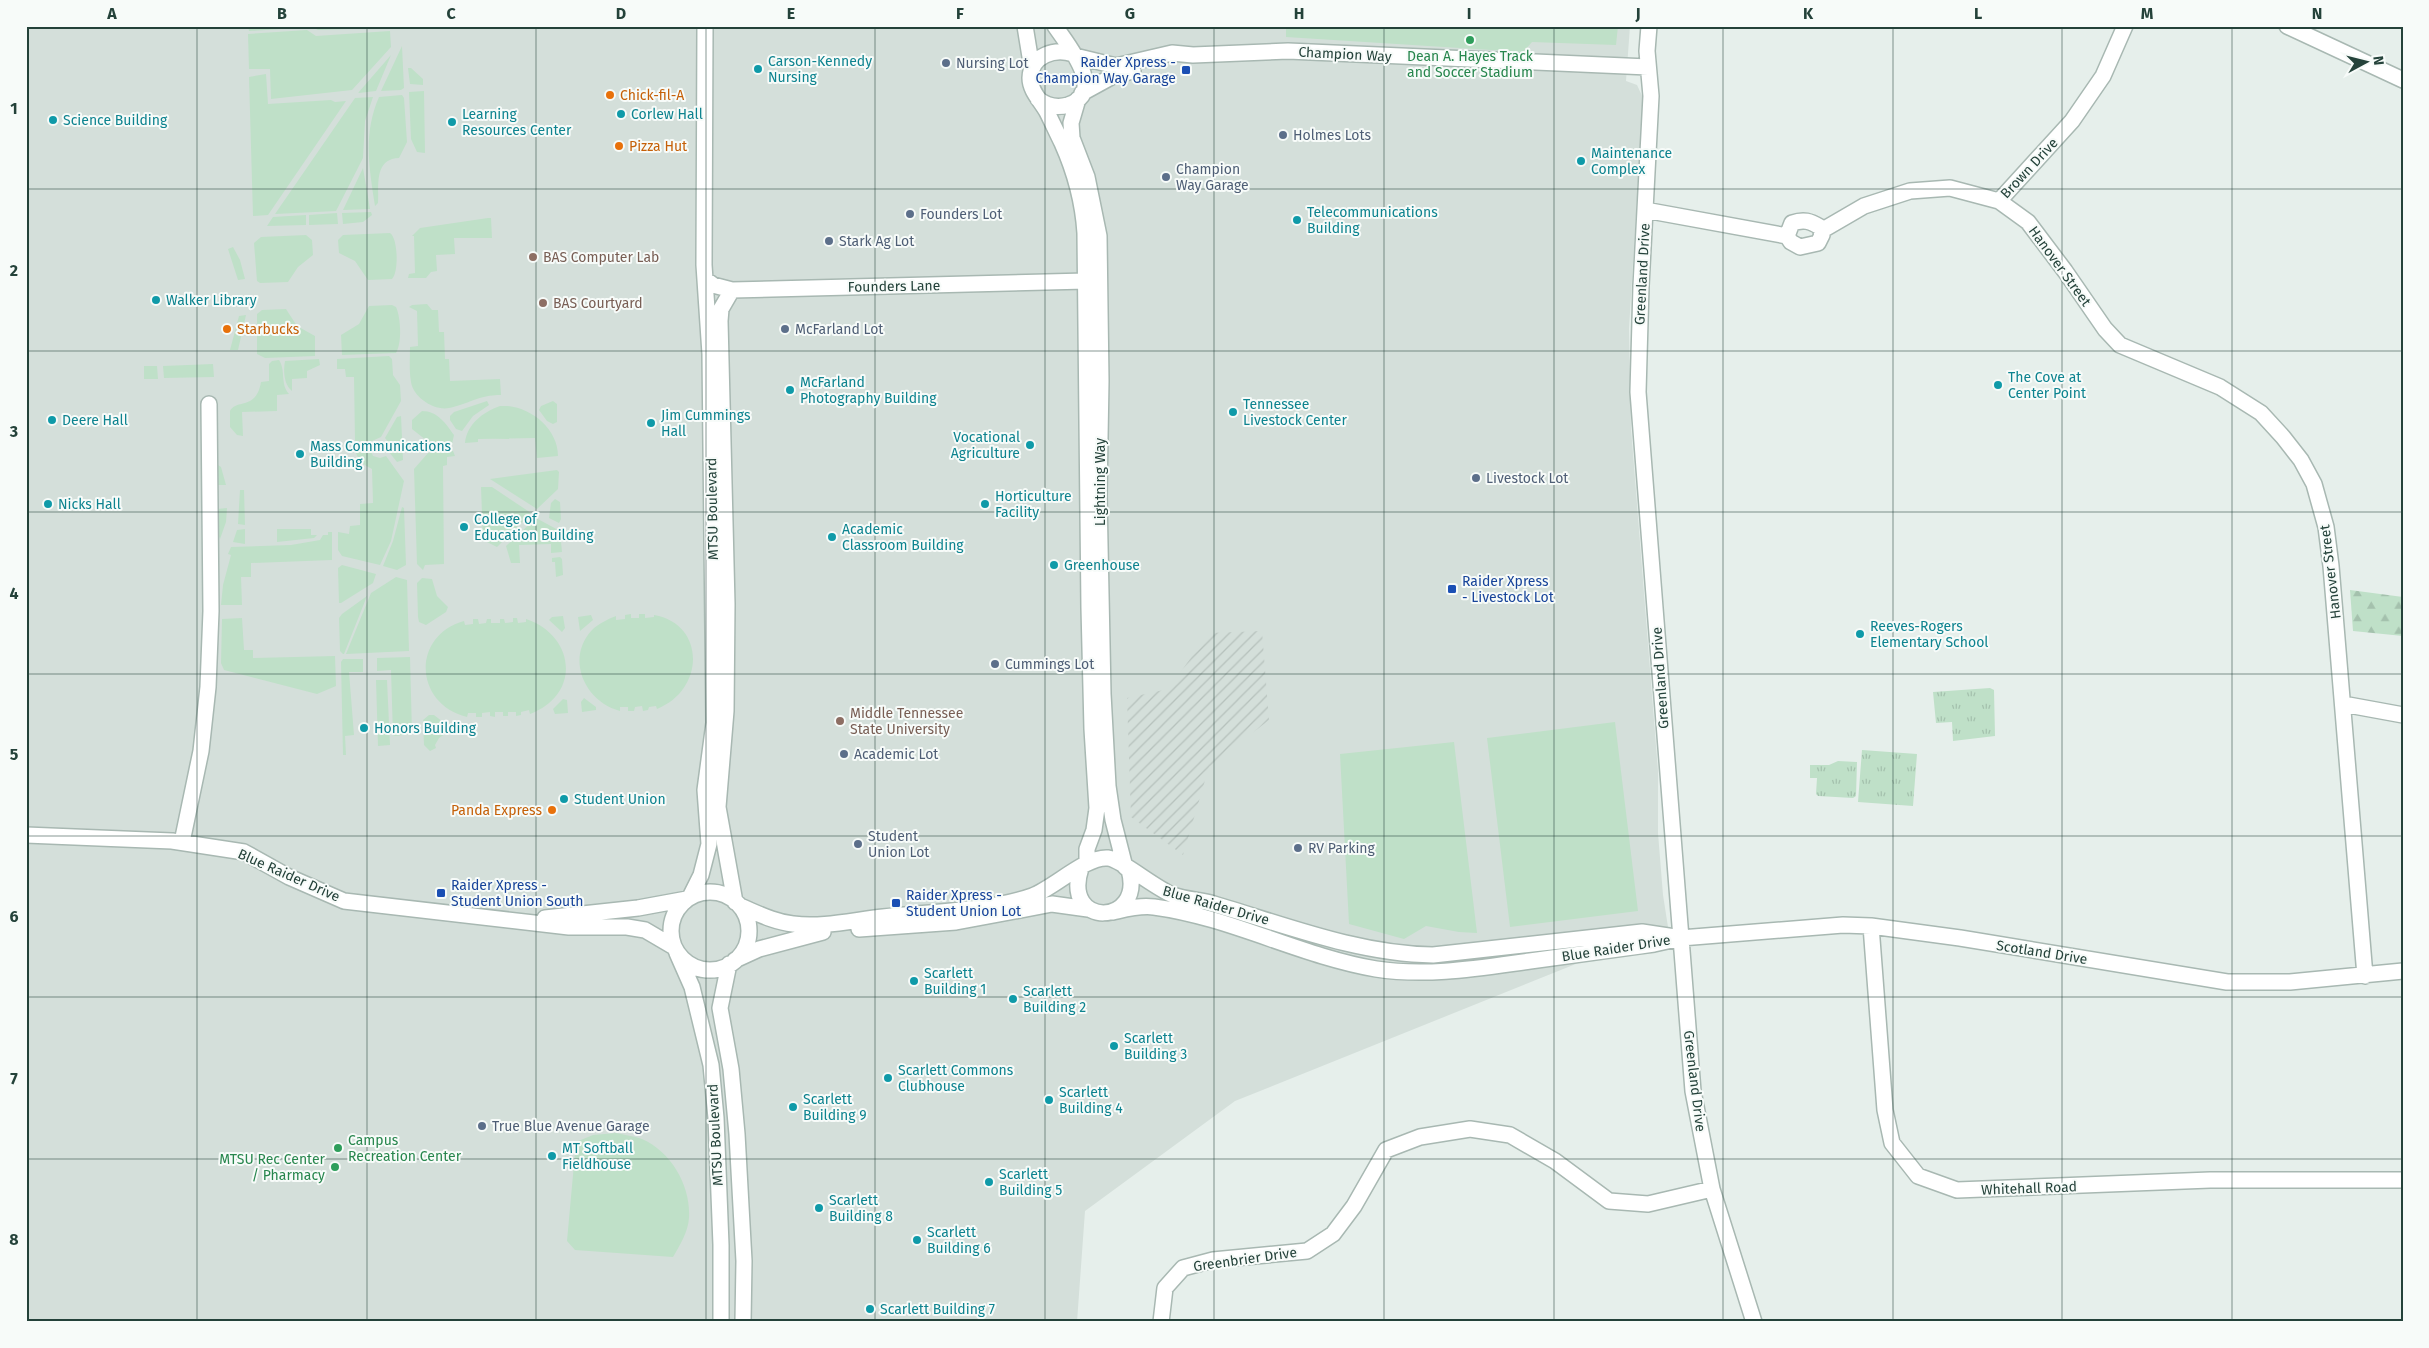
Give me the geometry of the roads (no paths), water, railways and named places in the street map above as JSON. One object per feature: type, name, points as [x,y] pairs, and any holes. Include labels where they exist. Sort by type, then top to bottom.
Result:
[{"type":"street","name":"MTSU Boulevard","points":[[688,898],[701,875],[709,844],[705,790],[714,718],[710,354],[705,280],[705,26]]},
{"type":"street","points":[[1025,26],[1032,69]]},
{"type":"street","points":[[1055,26],[1084,70],[1085,80],[1080,96],[1069,105],[1057,107],[1038,99],[1032,89],[1030,79],[1036,62],[1047,54],[1058,51],[1074,55]]},
{"type":"street","name":"Greenland Drive","points":[[1649,26],[1648,67],[1652,96],[1645,210],[1638,392],[1681,938],[1694,1091],[1712,1189],[1754,1322]]},
{"type":"street","name":"Brown Drive","points":[[1645,210],[1787,236],[1791,242],[1800,247],[1818,243],[1822,235],[1821,231],[1864,206],[1910,191],[1950,188],[1999,201],[2072,121],[2103,76],[2125,26]]},
{"type":"street","points":[[2287,26],[2308,31],[2403,80]]},
{"type":"street","name":"Champion Way","points":[[1074,55],[1116,66],[1172,53],[1193,55],[1288,51],[1648,67]]},
{"type":"street","name":"Champion Way","points":[[1080,96],[1116,75],[1175,62],[1193,55]]},
{"type":"street","name":"Lightning Way","points":[[1080,96],[1071,123],[1072,138],[1087,176],[1099,236],[1101,362],[1099,487],[1104,704],[1108,786],[1113,820],[1127,868]]},
{"type":"street","name":"Lightning Way","points":[[1038,99],[1062,143],[1078,188],[1084,212],[1089,617],[1092,728],[1097,808],[1094,830],[1087,849],[1084,866]]},
{"type":"street","name":"Hanover Street","points":[[1999,201],[2028,222],[2105,329],[2120,346],[2220,387],[2262,413],[2301,460],[2314,484],[2326,527],[2343,704],[2365,976]]},
{"type":"street","points":[[1787,236],[1792,224],[1802,220],[1812,222],[1820,227],[1821,231]]},
{"type":"street","name":"Founders Lane","points":[[705,280],[713,285],[732,290],[1086,281]]},
{"type":"street","name":"MTSU Boulevard","points":[[732,290],[721,309],[720,321],[727,604],[726,711],[718,807],[737,904]]},
{"type":"street","points":[[182,842],[201,752],[208,687],[211,611],[209,404]]},
{"type":"street","points":[[2343,704],[2403,714]]},
{"type":"street","name":"Blue Raider Drive","points":[[26,835],[182,842],[244,852],[289,877],[344,901],[568,928],[627,927],[639,929],[660,937],[676,950]]},
{"type":"street","points":[[1110,858],[1127,868],[1132,892],[1126,902],[1113,912],[1103,913],[1052,904],[956,922],[816,932],[759,949],[711,970],[698,968],[687,962],[676,950],[671,925],[678,907],[688,898],[708,892],[720,893],[737,904],[771,920],[810,926],[961,909],[1030,896],[1050,888],[1084,866],[1099,859],[1110,858]]},
{"type":"street","points":[[1084,866],[1076,887],[1078,896],[1088,909]]},
{"type":"street","name":"Blue Raider Drive","points":[[1127,868],[1174,896],[1211,903],[1372,950],[1406,955],[1433,955],[1642,932],[1681,938]]},
{"type":"street","name":"Blue Raider Drive","points":[[521,921],[638,908],[688,898]]},
{"type":"street","points":[[732,962],[743,951],[748,940],[747,922],[737,904]]},
{"type":"street","name":"Blue Raider Drive","points":[[1113,912],[1136,907],[1153,907],[1211,920],[1354,964],[1377,969],[1419,972],[1475,969],[1654,944],[1681,938]]},
{"type":"street","name":"Scotland Drive","points":[[1681,938],[1844,925],[1871,926],[1960,938],[2227,982],[2290,982],[2403,971]]},
{"type":"street","name":"Whitehall Road","points":[[1871,926],[1885,1110],[1892,1143],[1918,1176],[1957,1190],[2210,1180],[2403,1180]]},
{"type":"street","name":"MTSU Boulevard","points":[[676,950],[692,987],[711,1065],[716,1118],[721,1245],[721,1322]]},
{"type":"street","name":"MTSU Boulevard","points":[[732,962],[720,1008],[731,1069],[737,1134],[744,1261],[743,1322]]},
{"type":"street","name":"Greenbrier Drive","points":[[1161,1322],[1165,1288],[1182,1268],[1213,1260],[1307,1251],[1333,1234],[1354,1206],[1386,1150],[1420,1137],[1470,1129],[1510,1136],[1554,1161],[1609,1200],[1648,1204],[1712,1189]]},
{"type":"place","name":"Dean A. Hayes Track and Soccer Stadium","points":[[1470,40]]},
{"type":"place","name":"Nursing Lot","points":[[946,63]]},
{"type":"place","name":"Carson-Kennedy Nursing","points":[[758,69]]},
{"type":"place","name":"Raider Xpress - Champion Way Garage","points":[[1186,70]]},
{"type":"place","name":"Chick-fil-A","points":[[610,95]]},
{"type":"place","name":"Corlew Hall","points":[[621,114]]},
{"type":"place","name":"Science Building","points":[[53,120]]},
{"type":"place","name":"Learning Resources Center","points":[[452,122]]},
{"type":"place","name":"Holmes Lots","points":[[1283,135]]},
{"type":"place","name":"Pizza Hut","points":[[619,146]]},
{"type":"place","name":"Maintenance Complex","points":[[1581,161]]},
{"type":"place","name":"Champion Way Garage","points":[[1166,177]]},
{"type":"place","name":"Founders Lot","points":[[910,214]]},
{"type":"place","name":"Telecommunications Building","points":[[1297,220]]},
{"type":"place","name":"Stark Ag Lot","points":[[829,241]]},
{"type":"place","name":"BAS Computer Lab","points":[[533,257]]},
{"type":"place","name":"Walker Library","points":[[156,300]]},
{"type":"place","name":"BAS Courtyard","points":[[543,303]]},
{"type":"place","name":"Starbucks","points":[[227,329]]},
{"type":"place","name":"McFarland Lot","points":[[785,329]]},
{"type":"place","name":"The Cove at Center Point","points":[[1998,385]]},
{"type":"place","name":"McFarland Photography Building","points":[[790,390]]},
{"type":"place","name":"Tennessee Livestock Center","points":[[1233,412]]},
{"type":"place","name":"Deere Hall","points":[[52,420]]},
{"type":"place","name":"Jim Cummings Hall","points":[[651,423]]},
{"type":"place","name":"Vocational Agriculture","points":[[1030,445]]},
{"type":"place","name":"Mass Communications Building","points":[[300,454]]},
{"type":"place","name":"Livestock Lot","points":[[1476,478]]},
{"type":"place","name":"Nicks Hall","points":[[48,504]]},
{"type":"place","name":"Horticulture Facility","points":[[985,504]]},
{"type":"place","name":"College of Education Building","points":[[464,527]]},
{"type":"place","name":"Academic Classroom Building","points":[[832,537]]},
{"type":"place","name":"Greenhouse","points":[[1054,565]]},
{"type":"place","name":"Raider Xpress - Livestock Lot","points":[[1452,589]]},
{"type":"place","name":"Reeves-Rogers Elementary School","points":[[1860,634]]},
{"type":"place","name":"Cummings Lot","points":[[995,664]]},
{"type":"place","name":"Middle Tennessee State University","points":[[840,721]]},
{"type":"place","name":"Honors Building","points":[[364,728]]},
{"type":"place","name":"Academic Lot","points":[[844,754]]},
{"type":"place","name":"Student Union","points":[[564,799]]},
{"type":"place","name":"Panda Express","points":[[552,810]]},
{"type":"place","name":"Student Union Lot","points":[[858,844]]},
{"type":"place","name":"RV Parking","points":[[1298,848]]},
{"type":"place","name":"Raider Xpress - Student Union South","points":[[441,893]]},
{"type":"place","name":"Raider Xpress - Student Union Lot","points":[[896,903]]},
{"type":"place","name":"Scarlett Building 1","points":[[914,981]]},
{"type":"place","name":"Scarlett Building 2","points":[[1013,999]]},
{"type":"place","name":"Scarlett Building 3","points":[[1114,1046]]},
{"type":"place","name":"Scarlett Commons Clubhouse","points":[[888,1078]]},
{"type":"place","name":"Scarlett Building 4","points":[[1049,1100]]},
{"type":"place","name":"Scarlett Building 9","points":[[793,1107]]},
{"type":"place","name":"True Blue Avenue Garage","points":[[482,1126]]},
{"type":"place","name":"Campus Recreation Center","points":[[338,1148]]},
{"type":"place","name":"MT Softball Fieldhouse","points":[[552,1156]]},
{"type":"place","name":"MTSU Rec Center / Pharmacy","points":[[335,1167]]},
{"type":"place","name":"Scarlett Building 5","points":[[989,1182]]},
{"type":"place","name":"Scarlett Building 8","points":[[819,1208]]},
{"type":"place","name":"Scarlett Building 6","points":[[917,1240]]},
{"type":"place","name":"Scarlett Building 7","points":[[870,1309]]}]
